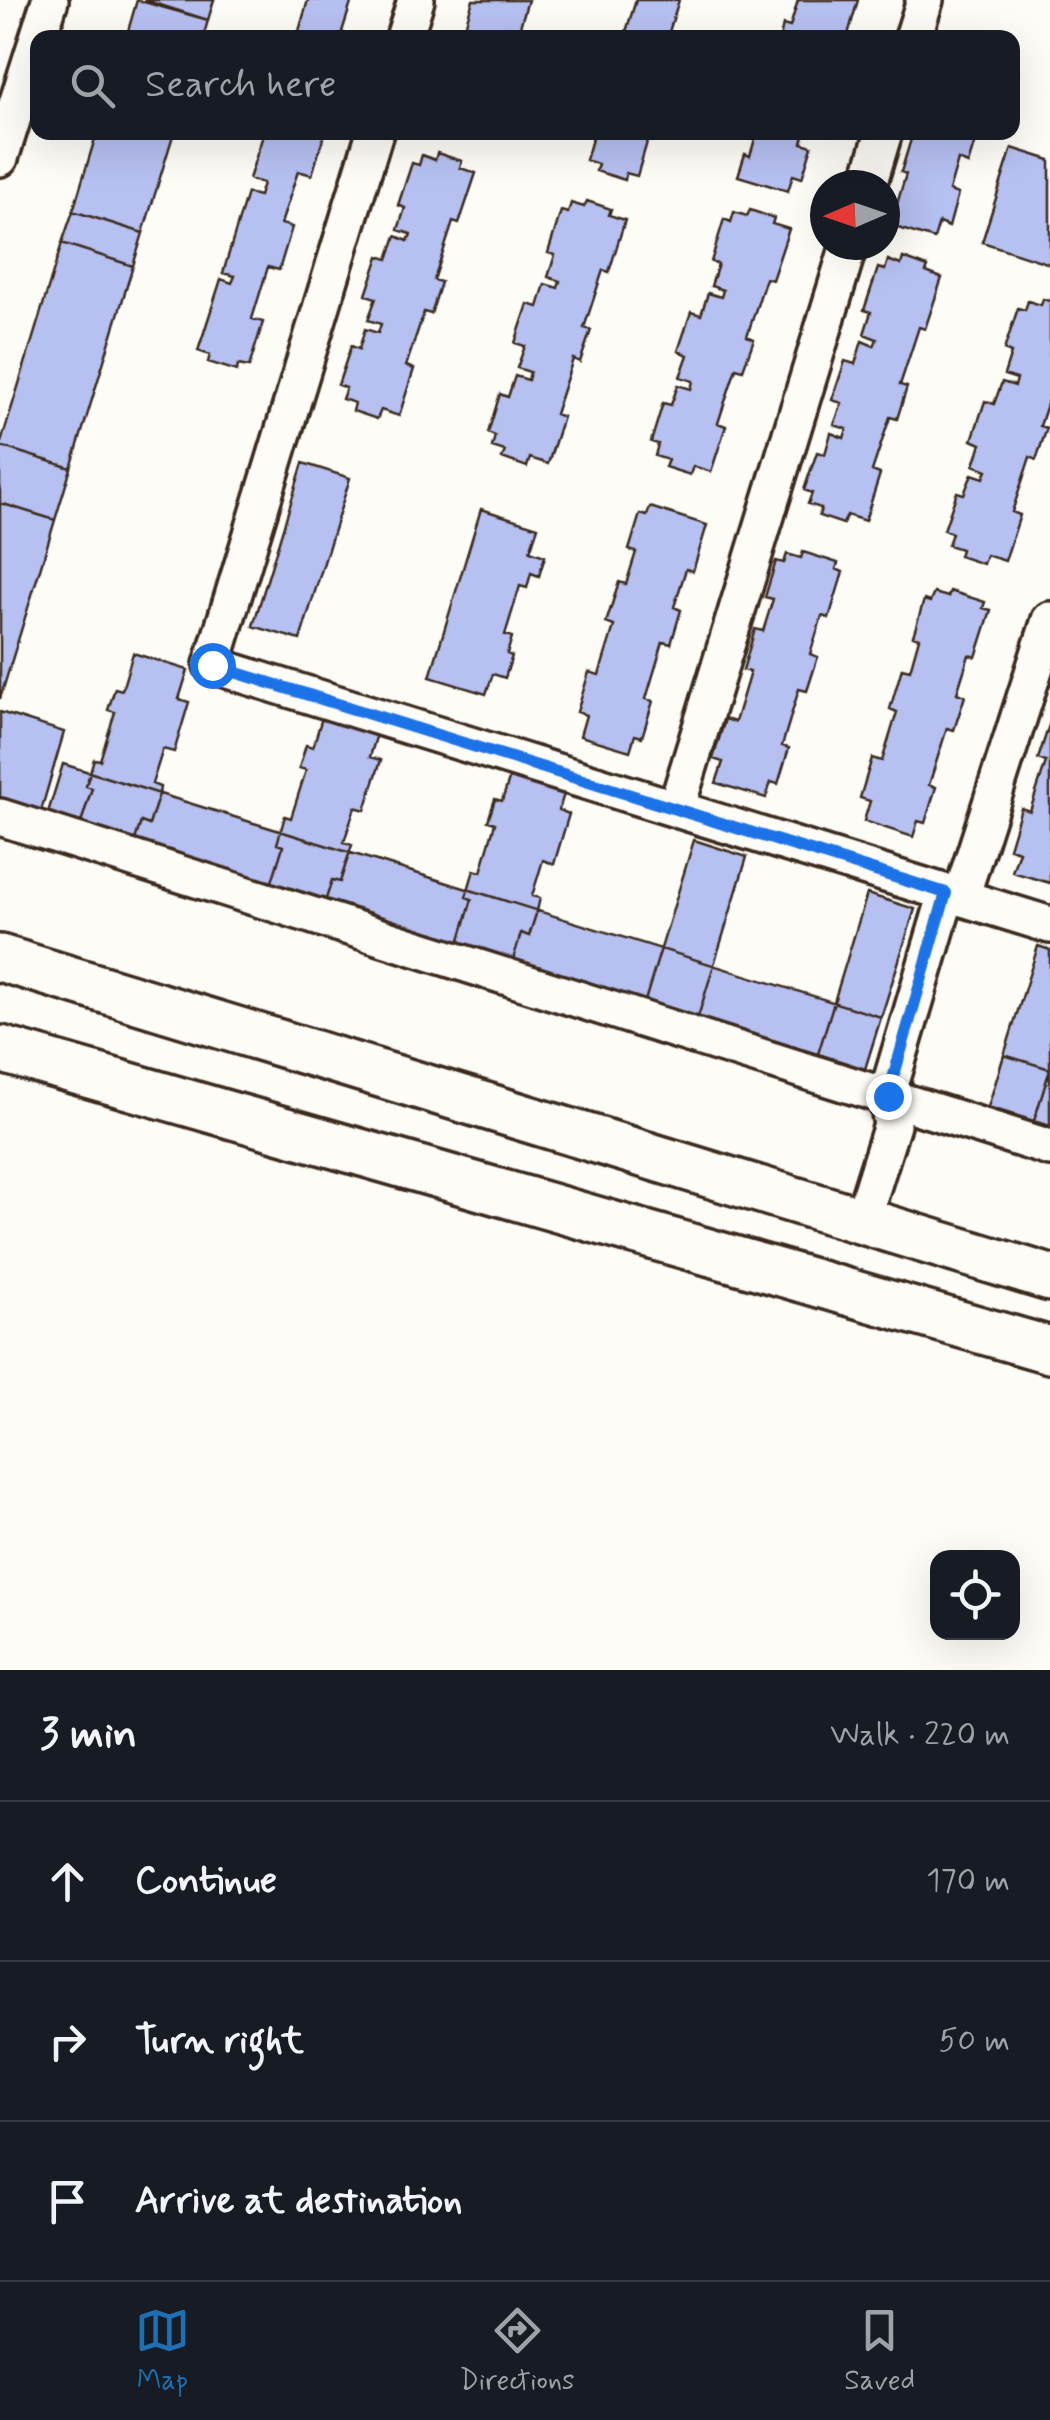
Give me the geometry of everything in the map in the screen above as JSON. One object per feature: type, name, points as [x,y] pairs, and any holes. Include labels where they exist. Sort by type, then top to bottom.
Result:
[{"type":"main road","points":[[0,958],[1050,1278]]},
{"type":"main road","points":[[0,1049],[1050,1350]]},
{"type":"street","points":[[41,30],[50,0]]},
{"type":"street","points":[[407,30],[416,0]]},
{"type":"street","points":[[915,30],[924,0]]},
{"type":"street","points":[[0,158],[30,63]]},
{"type":"street","points":[[373,140],[212,665],[1050,925]]},
{"type":"street","points":[[873,170],[882,140]]},
{"type":"street","points":[[676,809],[844,260]]},
{"type":"street","points":[[862,1220],[892,1126],[888,1096],[1050,620]]},
{"type":"street","points":[[0,817],[1050,1148]]},
{"type":"building","points":[[137,0],[208,20],[205,30],[128,30]]},
{"type":"building","points":[[144,0],[214,0],[208,20]]},
{"type":"building","points":[[308,0],[352,0],[343,30],[299,30]]},
{"type":"building","points":[[473,0],[528,0],[519,30],[464,30]]},
{"type":"building","points":[[636,0],[679,0],[670,30],[627,30]]},
{"type":"building","points":[[798,0],[858,0],[849,30],[782,30],[783,25],[790,27]]},
{"type":"building","points":[[95,140],[172,140],[143,233],[73,211]]},
{"type":"building","points":[[261,140],[323,140],[312,175],[298,171],[281,224],[292,227],[279,270],[268,267],[252,319],[263,322],[249,367],[238,365],[237,371],[208,362],[210,355],[198,351],[221,279],[232,283],[235,276],[223,273],[247,193],[259,196],[263,183],[249,179]]},
{"type":"building","points":[[592,140],[648,140],[637,176],[626,173],[625,180],[596,171],[598,164],[586,160]]},
{"type":"building","points":[[755,140],[803,140],[812,146],[802,178],[793,175],[788,191],[738,176],[745,154],[750,156]]},
{"type":"building","points":[[911,140],[976,140],[968,164],[958,160],[949,191],[958,194],[949,227],[939,223],[934,239],[900,229],[900,194],[906,174],[901,172]]},
{"type":"building","points":[[1012,148],[1050,160],[1050,264],[982,242]]},
{"type":"building","points":[[437,153],[462,161],[460,168],[476,173],[459,224],[453,222],[434,280],[441,282],[431,314],[424,312],[406,366],[414,369],[399,416],[381,410],[377,419],[353,411],[355,403],[342,399],[346,388],[338,385],[351,346],[359,349],[365,329],[378,333],[381,324],[368,320],[376,298],[366,295],[379,256],[388,259],[396,236],[408,241],[411,234],[398,230],[405,208],[398,205],[412,163],[419,165],[422,155],[435,160]]},
{"type":"building","points":[[587,201],[611,209],[609,215],[625,220],[609,272],[603,270],[584,328],[591,330],[580,362],[573,359],[555,414],[563,417],[548,464],[530,458],[527,467],[502,458],[505,451],[492,447],[495,436],[488,433],[500,394],[508,397],[515,376],[528,380],[530,372],[517,368],[525,346],[515,343],[528,304],[538,307],[545,284],[558,288],[560,281],[548,277],[555,255],[548,253],[561,211],[568,213],[571,203],[584,207]]},
{"type":"building","points":[[750,210],[774,218],[772,224],[789,229],[772,280],[766,278],[747,336],[754,339],[743,370],[736,368],[718,423],[726,426],[711,472],[693,466],[690,475],[665,467],[668,460],[655,456],[658,444],[651,442],[663,403],[671,405],[678,385],[691,389],[693,381],[680,377],[688,355],[678,351],[691,312],[701,315],[708,293],[721,297],[723,290],[711,286],[718,264],[711,262],[724,219],[731,222],[734,212],[747,216]]},
{"type":"building","points":[[73,211],[143,233],[133,266],[62,243]]},
{"type":"building","points":[[62,243],[133,266],[71,468],[0,446]]},
{"type":"building","points":[[903,258],[928,267],[926,272],[942,278],[925,329],[919,327],[900,385],[907,387],[897,419],[890,417],[872,471],[880,474],[865,521],[847,515],[843,524],[819,516],[821,508],[808,504],[812,493],[804,490],[817,452],[825,454],[831,433],[844,438],[847,429],[834,425],[842,403],[832,400],[845,361],[855,364],[862,341],[874,346],[877,339],[864,334],[871,312],[864,310],[878,268],[885,270],[888,260],[901,265]]},
{"type":"building","points":[[1043,299],[1050,301],[1050,395],[1040,426],[1047,428],[1036,460],[1030,457],[1012,512],[1020,515],[1005,561],[986,555],[983,564],[959,556],[961,549],[948,545],[952,533],[944,530],[957,492],[964,494],[972,474],[984,478],[987,470],[974,465],[981,444],[972,440],[985,401],[994,404],[1002,382],[1015,386],[1017,379],[1004,375],[1011,353],[1004,350],[1018,308],[1025,310],[1028,301],[1041,305]]},
{"type":"building","points":[[0,446],[71,468],[55,520],[0,503]]},
{"type":"building","points":[[303,463],[350,478],[300,640],[253,626]]},
{"type":"building","points":[[0,503],[55,520],[0,699]]},
{"type":"building","points":[[650,507],[707,525],[693,571],[686,569],[674,607],[681,610],[671,644],[663,642],[646,699],[653,701],[642,737],[635,735],[630,751],[580,736],[586,715],[577,712],[589,672],[599,675],[614,626],[606,623],[619,582],[626,584],[636,552],[629,550],[640,514],[647,516]]},
{"type":"building","points":[[481,509],[538,527],[530,551],[545,556],[539,576],[531,573],[527,588],[520,586],[505,635],[512,637],[507,654],[512,656],[505,678],[493,674],[486,694],[430,677]]},
{"type":"building","points":[[803,552],[838,563],[836,569],[843,572],[829,618],[822,616],[810,654],[818,657],[807,691],[799,689],[782,746],[789,748],[778,784],[771,782],[766,798],[716,783],[723,762],[713,759],[725,719],[735,722],[750,672],[743,670],[755,629],[763,631],[773,599],[765,597],[776,561],[784,563],[787,554],[801,558]]},
{"type":"building","points":[[950,591],[985,602],[983,608],[991,610],[976,657],[969,655],[957,693],[965,696],[954,730],[947,728],[929,785],[936,787],[925,823],[918,821],[913,837],[864,821],[870,801],[860,798],[872,758],[882,761],[897,712],[890,709],[902,668],[910,670],[919,638],[913,636],[924,600],[930,602],[934,593],[948,597]]},
{"type":"building","points":[[133,653],[188,670],[179,699],[189,702],[174,752],[163,749],[152,784],[160,787],[149,825],[141,822],[134,843],[80,826],[92,788],[86,786],[90,772],[94,759],[100,760],[115,712],[108,710],[115,688],[122,690]]},
{"type":"building","points":[[324,711],[379,727],[370,757],[381,760],[365,810],[355,807],[344,842],[352,845],[340,882],[332,880],[325,902],[271,885],[283,846],[277,844],[285,816],[291,818],[306,770],[299,768],[306,745],[313,747]]},
{"type":"building","points":[[0,712],[64,732],[41,811],[0,798]]},
{"type":"building","points":[[1050,722],[1050,883],[1012,872],[1019,851],[1009,848],[1021,808],[1030,811],[1046,762],[1038,759]]},
{"type":"building","points":[[63,764],[881,1017],[865,1069],[47,816]]},
{"type":"building","points":[[514,764],[568,781],[559,810],[569,814],[554,864],[543,860],[532,896],[540,898],[537,911],[529,936],[521,933],[513,960],[459,943],[472,899],[466,897],[474,870],[481,872],[495,823],[488,821],[495,799],[502,801]]},
{"type":"building","points":[[694,840],[747,857],[698,1017],[645,1001]]},
{"type":"building","points":[[867,894],[915,909],[865,1069],[818,1054]]},
{"type":"building","points":[[1038,946],[1050,950],[1050,1069],[1034,1121],[988,1107]]},
{"type":"building","points":[[1004,1055],[1050,1069],[1050,1126],[988,1107]]},
{"type":"route","points":[[212,665],[946,893],[888,1096]]}]
